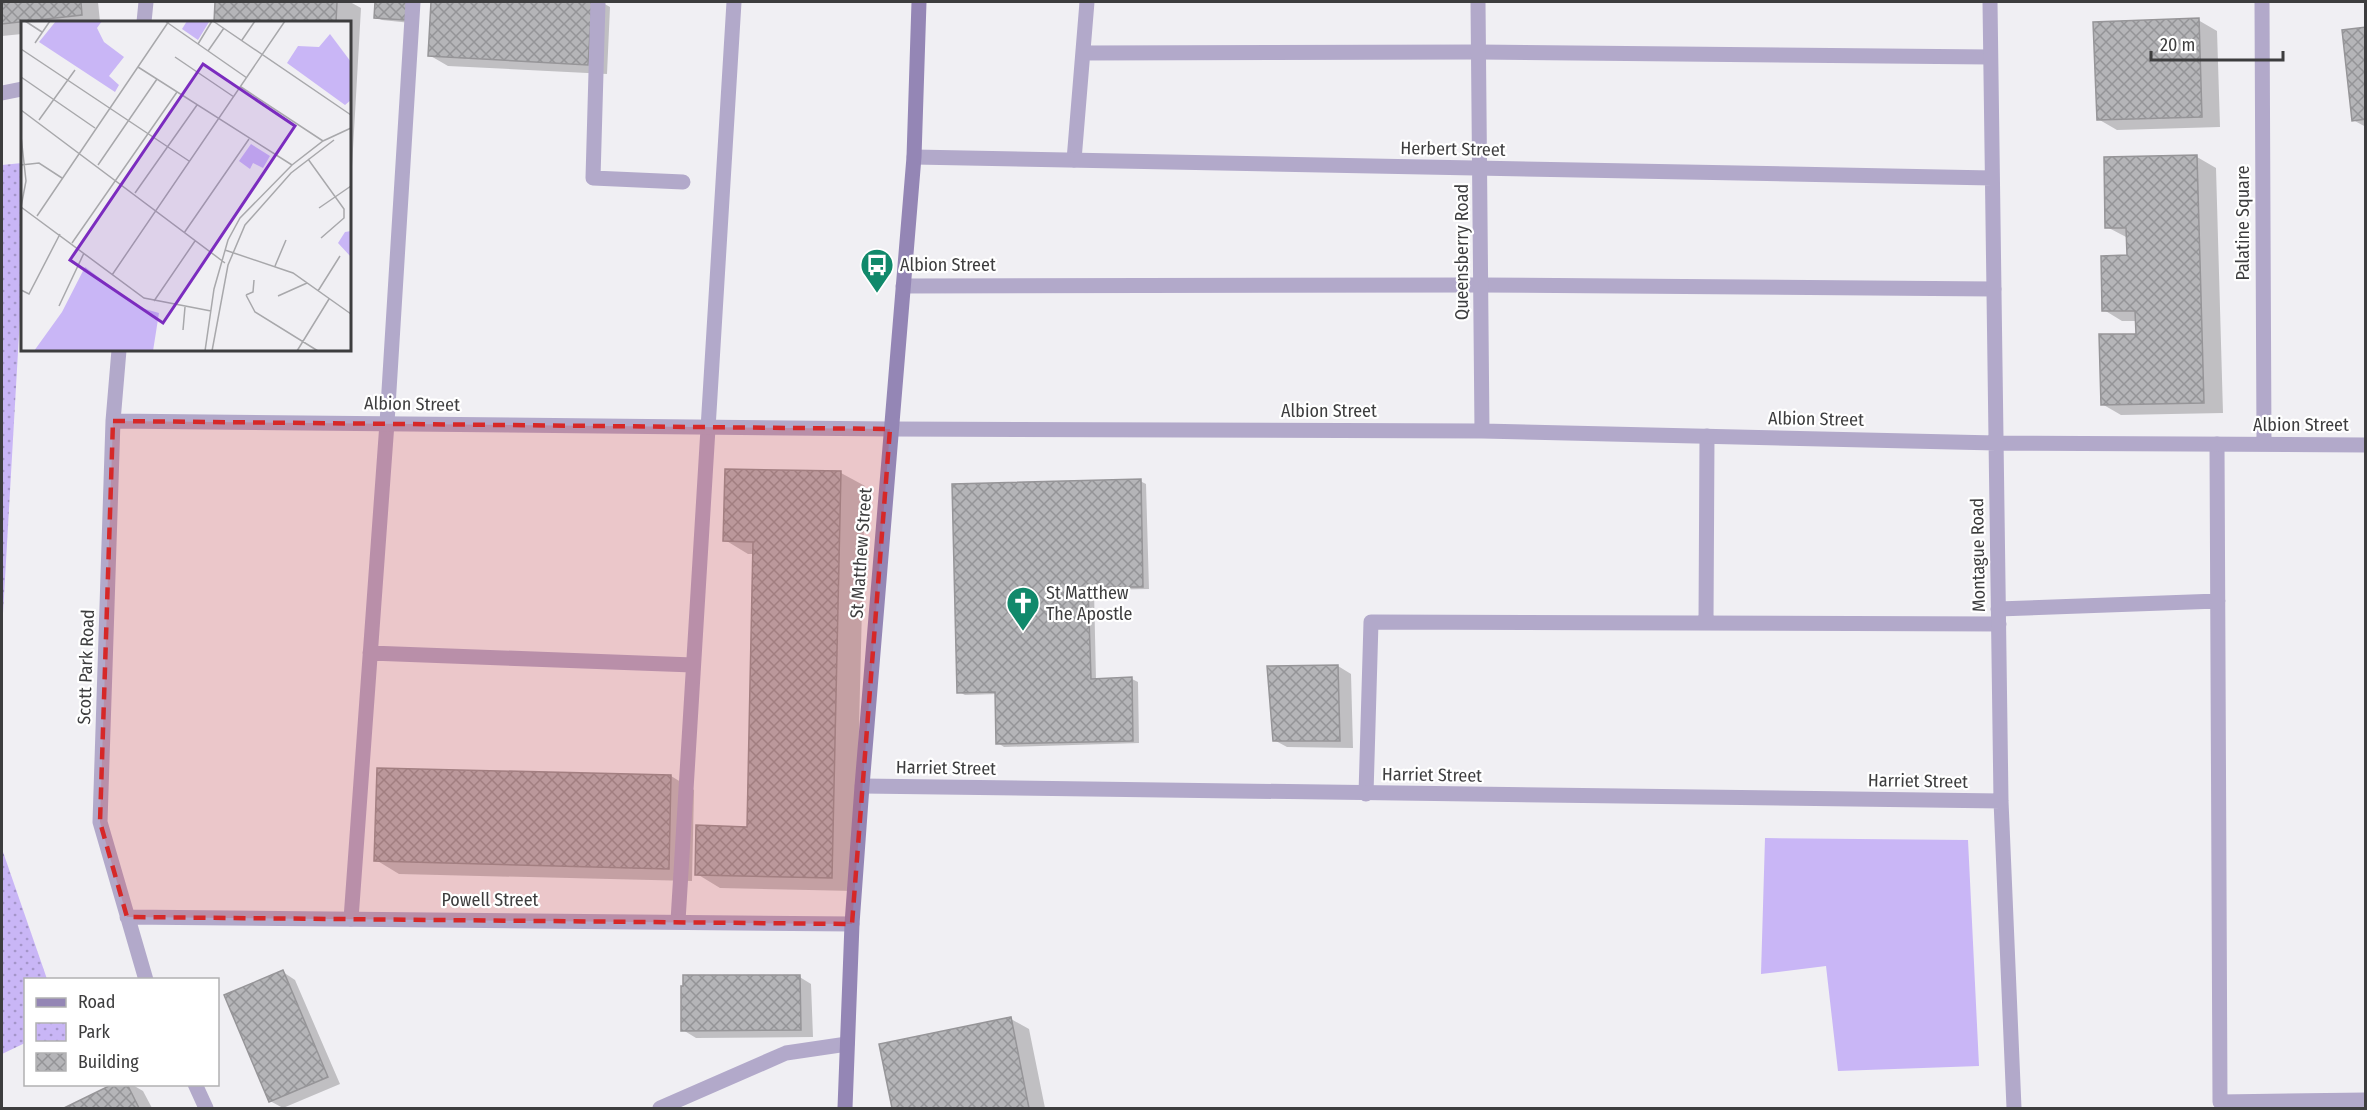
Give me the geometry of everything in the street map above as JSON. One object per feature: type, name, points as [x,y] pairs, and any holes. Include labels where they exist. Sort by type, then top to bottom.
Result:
[{"type":"main road","name":"St Matthew Street","points":[[845,1108],[852,924],[862,786],[914,157],[919,2]]},
{"type":"street","points":[[144,21],[146,2]]},
{"type":"street","points":[[351,919],[387,423],[413,2]]},
{"type":"street","points":[[598,2],[593,178],[683,182]]},
{"type":"street","points":[[678,921],[734,2]]},
{"type":"street","points":[[1074,160],[1087,2]]},
{"type":"street","name":"Queensberry Road","points":[[1478,2],[1482,430]]},
{"type":"street","name":"Montague Road","points":[[1990,2],[2001,801],[2014,1108]]},
{"type":"street","name":"Palatine Square","points":[[2262,2],[2264,444]]},
{"type":"street","points":[[1083,53],[1479,52],[1990,57]]},
{"type":"street","points":[[2,93],[21,89]]},
{"type":"street","name":"Herbert Street","points":[[914,157],[1992,178]]},
{"type":"street","points":[[903,286],[1481,285],[1994,289]]},
{"type":"street","name":"Scott Park Road","points":[[119,351],[113,421],[100,822],[145,978]]},
{"type":"street","name":"Albion Street","points":[[113,421],[890,429],[1482,430],[1996,443],[2366,445]]},
{"type":"street","points":[[1706,623],[1707,436]]},
{"type":"street","points":[[2217,444],[2220,1102],[2366,1100]]},
{"type":"street","points":[[1366,794],[1371,622],[1706,623],[1998,616],[2218,602]]},
{"type":"street","points":[[370,652],[693,665]]},
{"type":"street","name":"Harriet Street","points":[[862,786],[2001,801]]},
{"type":"street","name":"Powell Street","points":[[127,917],[852,924]]},
{"type":"street","points":[[660,1108],[786,1053],[847,1044]]},
{"type":"street","points":[[196,1086],[207,1108]]},
{"type":"highlighted area","points":[[113,421],[890,429],[852,924],[127,917],[100,822]]},
{"type":"green space","points":[[21,163],[21,299],[2,631],[2,165]]},
{"type":"green space","points":[[1765,838],[1968,840],[1979,1066],[1838,1071],[1826,966],[1761,974]]},
{"type":"green space","points":[[2,849],[47,978],[24,978],[24,1043],[2,1054]]},
{"type":"building","points":[[2,2],[81,2],[82,15],[2,24]]},
{"type":"building","points":[[215,2],[337,2],[336,21],[214,21]]},
{"type":"building","points":[[375,2],[407,2],[405,20],[374,18]]},
{"type":"building","points":[[431,2],[592,2],[588,65],[428,56]]},
{"type":"building","points":[[2199,18],[2202,117],[2097,120],[2093,22]]},
{"type":"building","points":[[2366,27],[2366,119],[2352,121],[2342,30]]},
{"type":"building","points":[[2197,155],[2204,403],[2101,405],[2099,334],[2136,334],[2135,311],[2102,311],[2101,256],[2127,255],[2126,228],[2105,228],[2104,157]]},
{"type":"building","points":[[725,469],[841,471],[832,878],[695,875],[696,825],[747,827],[753,542],[723,541]]},
{"type":"building","name":"St Matthew The Apostle","points":[[1141,479],[1143,587],[1088,587],[1091,679],[1132,677],[1133,741],[996,744],[995,692],[957,693],[952,484]]},
{"type":"building","points":[[1338,665],[1340,741],[1273,741],[1267,666]]},
{"type":"building","points":[[377,768],[671,775],[669,869],[374,861]]},
{"type":"building","points":[[283,970],[328,1077],[269,1102],[224,995]]},
{"type":"building","points":[[683,975],[800,975],[801,1030],[681,1031]]},
{"type":"building","points":[[1011,1017],[1029,1108],[892,1108],[879,1044]]},
{"type":"building","points":[[109,1086],[128,1086],[139,1108],[64,1108]]},
{"type":"place","name":"Albion Street","points":[[877,294]]},
{"type":"place","name":"St Matthew The Apostle","points":[[1023,632]]}]
